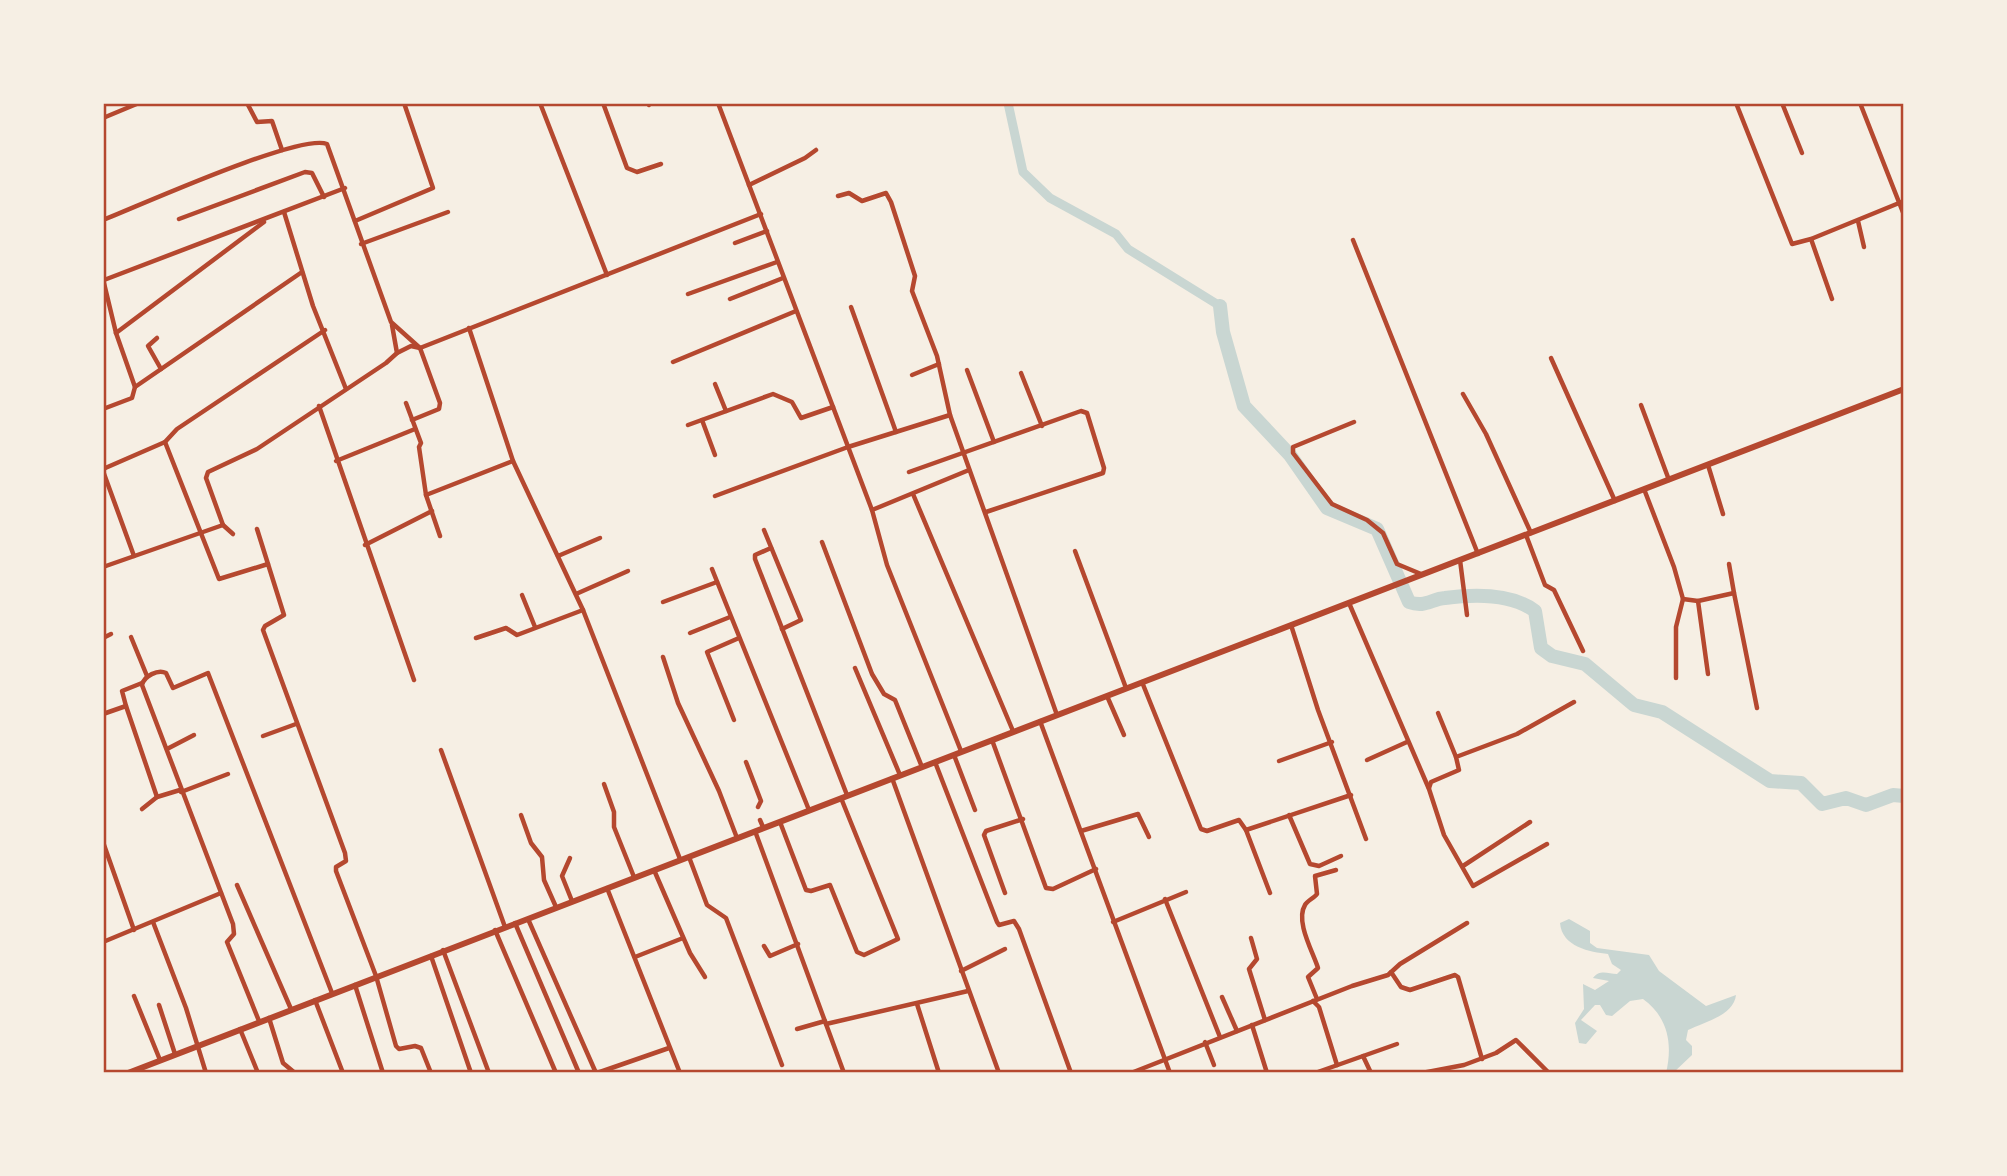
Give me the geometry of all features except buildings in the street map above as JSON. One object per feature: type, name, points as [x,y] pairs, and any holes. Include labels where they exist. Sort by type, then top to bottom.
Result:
[{"type":"main road","points":[[128,1073],[755,831],[761,824],[780,821],[810,810],[1904,390]]},
{"type":"street","points":[[103,118],[138,103]]},
{"type":"street","points":[[247,103],[257,122],[272,121],[282,150]]},
{"type":"street","points":[[355,221],[433,188],[404,103]]},
{"type":"street","points":[[540,103],[607,275]]},
{"type":"street","points":[[603,103],[627,168],[636,172],[661,164]]},
{"type":"street","points":[[718,103],[872,510],[887,565],[961,751]]},
{"type":"street","points":[[1736,103],[1790,240],[1795,244],[1901,202]]},
{"type":"street","points":[[1782,103],[1802,153]]},
{"type":"street","points":[[1860,103],[1904,215]]},
{"type":"street","points":[[103,220],[282,150],[315,141],[327,144],[345,188],[361,244],[391,323],[397,353]]},
{"type":"street","points":[[749,185],[805,159],[816,150]]},
{"type":"street","points":[[179,219],[305,172],[312,173],[324,197]]},
{"type":"street","points":[[103,409],[132,398],[135,387],[116,333],[104,280],[345,188]]},
{"type":"street","points":[[838,196],[849,193],[862,201],[884,193],[888,195],[915,276],[912,291],[939,364],[950,415],[1057,715]]},
{"type":"street","points":[[284,212],[302,272],[346,389]]},
{"type":"street","points":[[361,244],[448,212]]},
{"type":"street","points":[[233,534],[223,525],[206,478],[208,472],[257,449],[397,353],[411,346],[420,348],[761,214]]},
{"type":"street","points":[[116,333],[270,218]]},
{"type":"street","points":[[1858,221],[1864,247]]},
{"type":"street","points":[[735,243],[767,231]]},
{"type":"street","points":[[1811,239],[1832,299]]},
{"type":"street","points":[[1353,240],[1478,554]]},
{"type":"street","points":[[688,294],[777,262]]},
{"type":"street","points":[[135,387],[302,272]]},
{"type":"street","points":[[730,299],[783,278]]},
{"type":"street","points":[[851,307],[896,432]]},
{"type":"street","points":[[673,362],[796,311]]},
{"type":"street","points":[[391,323],[420,348],[440,406],[412,420]]},
{"type":"street","points":[[469,328],[513,461],[583,610],[680,859]]},
{"type":"street","points":[[134,556],[103,470],[165,442],[177,429],[325,330]]},
{"type":"street","points":[[157,338],[148,346],[161,369]]},
{"type":"street","points":[[1551,358],[1615,500]]},
{"type":"street","points":[[912,375],[939,364]]},
{"type":"street","points":[[967,370],[994,442]]},
{"type":"street","points":[[1021,373],[1042,426]]},
{"type":"street","points":[[715,384],[726,411]]},
{"type":"street","points":[[688,425],[773,394],[792,402],[801,418],[833,407]]},
{"type":"street","points":[[1463,394],[1486,434],[1529,534],[1545,585],[1554,590],[1583,651]]},
{"type":"street","points":[[406,403],[421,443],[419,447],[426,495],[440,536]]},
{"type":"street","points":[[1641,405],[1669,480]]},
{"type":"street","points":[[319,406],[365,545],[398,626],[414,680]]},
{"type":"street","points":[[909,472],[1081,411],[1087,413],[1104,468],[1102,473],[986,512]]},
{"type":"street","points":[[715,496],[848,447],[950,415]]},
{"type":"street","points":[[702,420],[715,455]]},
{"type":"street","points":[[1354,422],[1293,447],[1293,453],[1327,499],[1373,524],[1384,535],[1397,564],[1422,574]]},
{"type":"street","points":[[336,461],[415,429]]},
{"type":"street","points":[[165,442],[198,533],[219,579],[268,564]]},
{"type":"street","points":[[426,495],[513,461]]},
{"type":"street","points":[[1708,465],[1723,514]]},
{"type":"street","points":[[872,510],[969,470]]},
{"type":"street","points":[[1644,489],[1674,567],[1683,599],[1676,627],[1676,678]]},
{"type":"street","points":[[914,494],[1013,732]]},
{"type":"street","points":[[365,545],[432,511]]},
{"type":"street","points":[[103,567],[223,525]]},
{"type":"street","points":[[257,529],[284,615],[264,626],[263,630],[345,853],[346,861],[336,867],[336,871],[376,976],[396,1046],[399,1049],[415,1046],[421,1048],[431,1073]]},
{"type":"street","points":[[764,530],[801,620],[782,629]]},
{"type":"street","points":[[558,556],[600,538]]},
{"type":"street","points":[[822,542],[872,674],[884,694],[895,700],[922,767]]},
{"type":"street","points":[[771,548],[755,555],[754,559],[897,940],[863,955],[858,953],[830,884],[811,891],[806,890],[780,821]]},
{"type":"street","points":[[1075,551],[1126,688]]},
{"type":"street","points":[[1460,560],[1467,615]]},
{"type":"street","points":[[1729,564],[1757,708]]},
{"type":"street","points":[[712,569],[810,810]]},
{"type":"street","points":[[576,594],[628,571]]},
{"type":"street","points":[[663,602],[717,582]]},
{"type":"street","points":[[1683,599],[1698,601],[1734,593]]},
{"type":"street","points":[[522,595],[535,627]]},
{"type":"street","points":[[1698,601],[1708,674]]},
{"type":"street","points":[[1349,603],[1429,789],[1444,835],[1473,886],[1547,844]]},
{"type":"street","points":[[476,638],[506,628],[516,636],[583,610]]},
{"type":"street","points":[[690,633],[730,617]]},
{"type":"street","points":[[1291,625],[1318,710],[1366,839]]},
{"type":"street","points":[[103,638],[111,634]]},
{"type":"street","points":[[131,637],[147,677]]},
{"type":"street","points":[[734,720],[707,652],[739,638]]},
{"type":"street","points":[[663,657],[678,703],[719,791],[737,838]]},
{"type":"street","points":[[855,668],[900,775]]},
{"type":"street","points":[[157,797],[122,691],[164,671],[173,688],[208,673],[331,993]]},
{"type":"street","points":[[1142,682],[1201,829],[1207,831],[1239,820],[1246,830],[1270,893]]},
{"type":"street","points":[[142,683],[234,926],[234,934],[227,942],[259,1021]]},
{"type":"street","points":[[1107,695],[1125,735]]},
{"type":"street","points":[[1456,757],[1517,734],[1574,702]]},
{"type":"street","points":[[103,714],[126,706]]},
{"type":"street","points":[[1429,789],[1430,782],[1459,770],[1438,713]]},
{"type":"street","points":[[1040,721],[1170,1073]]},
{"type":"street","points":[[263,736],[296,724]]},
{"type":"street","points":[[167,749],[194,735]]},
{"type":"street","points":[[992,740],[1046,888],[1053,889],[1096,871]]},
{"type":"street","points":[[1279,761],[1332,742]]},
{"type":"street","points":[[1367,760],[1407,742]]},
{"type":"street","points":[[441,750],[505,927]]},
{"type":"street","points":[[953,754],[975,810]]},
{"type":"street","points":[[746,762],[761,801],[758,807]]},
{"type":"street","points":[[935,762],[997,922],[999,925],[1014,920],[1019,929],[1071,1073]]},
{"type":"street","points":[[142,809],[157,797],[228,774]]},
{"type":"street","points":[[892,778],[999,1073]]},
{"type":"street","points":[[604,784],[614,812],[614,827],[634,877]]},
{"type":"street","points":[[1246,830],[1351,795]]},
{"type":"street","points":[[1081,831],[1138,814],[1149,836]]},
{"type":"street","points":[[521,815],[531,843],[542,857],[542,875],[556,907]]},
{"type":"street","points":[[1289,815],[1310,864],[1319,866],[1341,856]]},
{"type":"street","points":[[1005,893],[984,835],[1023,819]]},
{"type":"street","points":[[1463,866],[1530,822]]},
{"type":"street","points":[[755,831],[844,1073]]},
{"type":"street","points":[[103,842],[134,930]]},
{"type":"street","points":[[689,856],[707,905],[726,918],[782,1065]]},
{"type":"street","points":[[570,858],[562,876],[572,901]]},
{"type":"street","points":[[654,869],[683,938],[705,976]]},
{"type":"street","points":[[1336,870],[1315,876],[1317,894],[1305,904],[1303,924],[1318,968],[1308,977],[1337,1065]]},
{"type":"street","points":[[237,885],[291,1009]]},
{"type":"street","points":[[607,887],[680,1073]]},
{"type":"street","points":[[1113,922],[1186,892]]},
{"type":"street","points":[[103,942],[220,893]]},
{"type":"street","points":[[1165,899],[1220,1037]]},
{"type":"street","points":[[528,918],[597,1073],[670,1048]]},
{"type":"street","points":[[153,922],[186,1008],[206,1073]]},
{"type":"street","points":[[514,923],[579,1073]]},
{"type":"street","points":[[1131,1073],[1315,1000],[1379,979],[1465,925]]},
{"type":"street","points":[[495,930],[556,1073]]},
{"type":"street","points":[[635,957],[683,938]]},
{"type":"street","points":[[1251,938],[1257,959],[1249,969],[1265,1020]]},
{"type":"street","points":[[764,946],[771,956],[798,944]]},
{"type":"street","points":[[961,971],[1005,949]]},
{"type":"street","points":[[443,950],[489,1073]]},
{"type":"street","points":[[431,955],[471,1073]]},
{"type":"street","points":[[1390,973],[1401,987],[1410,990],[1455,975],[1458,977],[1482,1059]]},
{"type":"street","points":[[355,984],[383,1073]]},
{"type":"street","points":[[797,1029],[968,991]]},
{"type":"street","points":[[134,996],[160,1060]]},
{"type":"street","points":[[1222,997],[1237,1031]]},
{"type":"street","points":[[315,1000],[343,1073]]},
{"type":"street","points":[[917,1004],[939,1073]]},
{"type":"street","points":[[159,1005],[175,1054]]},
{"type":"street","points":[[269,1017],[283,1063],[295,1073]]},
{"type":"street","points":[[1252,1025],[1267,1073]]},
{"type":"street","points":[[240,1028],[258,1073]]},
{"type":"street","points":[[1422,1073],[1482,1059],[1516,1040],[1549,1073]]},
{"type":"street","points":[[1205,1042],[1214,1065]]},
{"type":"street","points":[[1315,1073],[1397,1044]]},
{"type":"street","points":[[1363,1056],[1371,1073]]},
{"type":"street","points":[[150,1064],[153,1073]]},
{"type":"shaded area","points":[[1569,919],[1590,931],[1590,943],[1597,948],[1649,955],[1659,971],[1706,1006],[1736,995],[1730,1008],[1724,1013],[1688,1030],[1686,1040],[1692,1046],[1692,1055],[1673,1073],[1666,1073],[1669,1052],[1663,1023],[1643,999],[1630,1001],[1612,1016],[1606,1015],[1600,1005],[1595,1005],[1581,1020],[1597,1031],[1586,1044],[1579,1043],[1575,1023],[1584,1009],[1583,984],[1595,990],[1609,981],[1593,978],[1596,975],[1617,974],[1621,970],[1612,964],[1608,954],[1585,950],[1571,943],[1562,931],[1560,923]]},
{"type":"waterway","points":[[1008,103],[1023,172],[1050,198],[1116,234],[1128,249],[1220,306]]},
{"type":"waterway","points":[[1220,306],[1223,332],[1244,406],[1290,455],[1327,508],[1377,529],[1409,602],[1424,604],[1445,598],[1468,596],[1492,596],[1515,601],[1535,611],[1541,648],[1552,656],[1585,664],[1634,705],[1662,712],[1770,781],[1801,783],[1822,804],[1846,798],[1866,805],[1893,795],[1904,796]]}]
